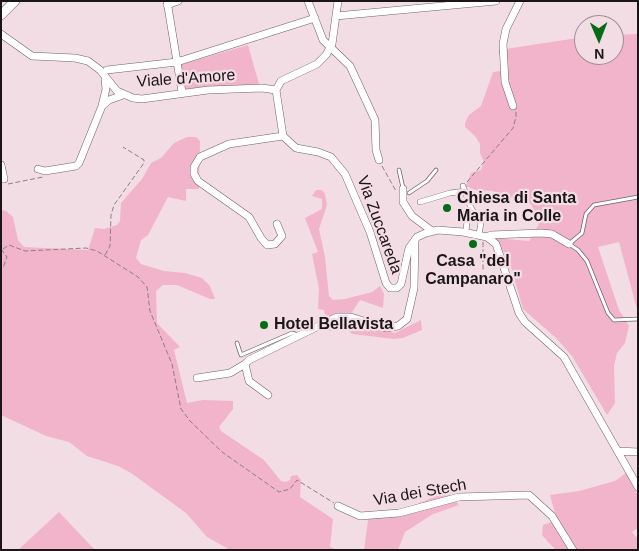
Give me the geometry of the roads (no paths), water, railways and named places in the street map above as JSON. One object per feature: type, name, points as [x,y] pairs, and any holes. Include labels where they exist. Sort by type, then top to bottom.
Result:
[{"type":"street","points":[[1,16],[15,1]]},
{"type":"street","points":[[178,1],[167,3],[182,92]]},
{"type":"street","points":[[308,1],[323,40],[350,66],[375,120],[376,150],[379,160]]},
{"type":"street","points":[[336,16],[496,1]]},
{"type":"street","points":[[514,106],[505,82],[503,44],[506,29],[520,1]]},
{"type":"street","points":[[277,224],[282,236],[275,244],[267,245],[249,217],[198,181],[194,174],[194,167],[200,157],[229,144],[283,136],[276,90],[285,79],[322,60],[330,48],[338,2]]},
{"type":"street","points":[[107,70],[176,62],[315,18]]},
{"type":"street","name":"Viale d'Amore","points":[[1,34],[32,56],[75,58],[88,61],[100,70],[105,78],[123,96],[142,99],[182,92],[262,88],[276,90]]},
{"type":"street","points":[[38,169],[45,171],[76,166],[79,163],[102,106],[106,89],[105,78]]},
{"type":"street","points":[[102,106],[109,100],[123,96]]},
{"type":"street","name":"Via Zuccareda","points":[[283,136],[296,148],[318,152],[331,157],[345,174],[370,232],[386,283],[390,288],[397,288],[403,281],[408,253],[414,240]]},
{"type":"street","points":[[1,165],[4,179],[1,179]]},
{"type":"street","points":[[420,202],[464,188],[471,208],[481,222],[483,236],[499,249],[519,312],[525,322],[564,357],[638,487]]},
{"type":"street","points":[[403,195],[416,220],[432,231]]},
{"type":"street","points":[[466,232],[467,220],[476,214]]},
{"type":"street","points":[[197,378],[230,373],[337,317],[345,316],[386,328],[398,326],[407,319],[414,288],[414,240],[432,231],[466,232],[483,236],[552,234],[569,244]]},
{"type":"street","points":[[245,364],[249,382],[268,395]]},
{"type":"street","points":[[618,451],[638,452]]},
{"type":"street","name":"Via dei Stech","points":[[338,506],[360,516],[399,513],[459,497],[529,496],[552,516],[572,550]]},
{"type":"lane","points":[[399,170],[403,195],[427,181],[436,170]]},
{"type":"lane","points":[[638,197],[594,205],[586,214],[582,233],[569,244],[583,255],[587,261],[608,313],[614,320],[638,318]]},
{"type":"lane","points":[[237,343],[241,355],[292,333],[301,336]]},
{"type":"place","name":"Chiesa di Santa Maria in Colle","points":[[447,208]]},
{"type":"place","name":"Casa \"del Campanaro\"","points":[[473,244]]},
{"type":"place","name":"Hotel Bellavista","points":[[264,325]]}]
